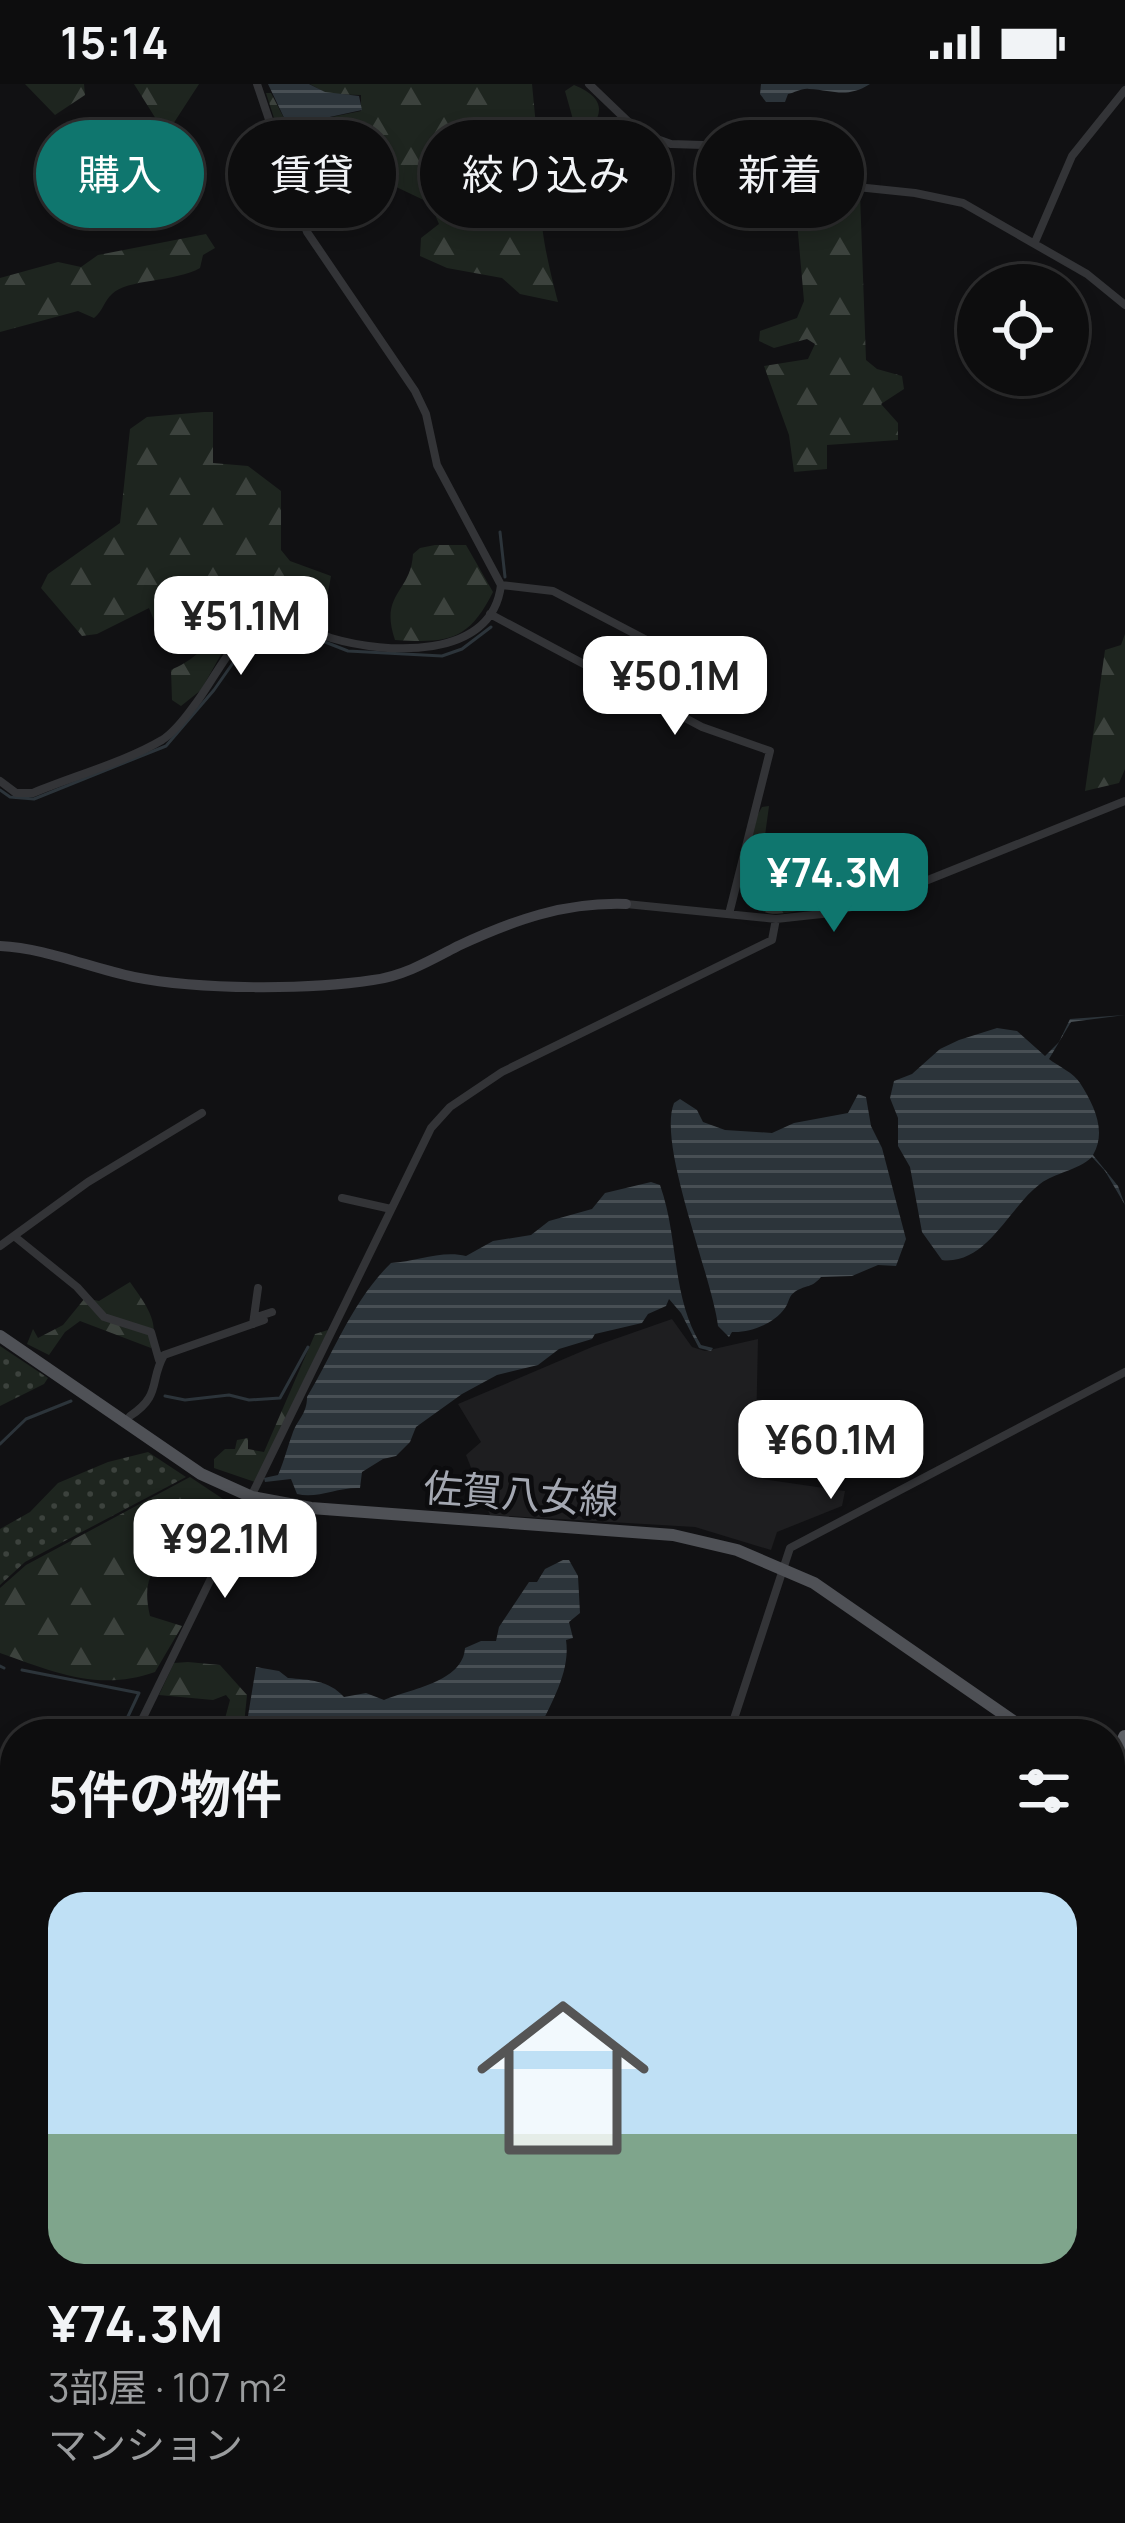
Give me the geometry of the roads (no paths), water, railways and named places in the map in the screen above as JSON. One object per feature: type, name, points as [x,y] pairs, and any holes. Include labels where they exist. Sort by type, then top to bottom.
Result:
[{"type":"main road","name":"佐賀八女線","points":[[0,1336],[201,1474],[252,1497],[311,1508],[673,1535],[737,1550],[849,1606],[1006,1719]]},
{"type":"street","points":[[0,782],[16,793],[33,793],[164,739],[193,708],[246,631],[259,621],[277,617],[357,644],[433,647],[461,641],[499,602],[501,585],[437,465],[426,414],[415,391],[307,232],[257,84]]},
{"type":"street","points":[[589,84],[640,133],[671,144],[736,146],[828,184],[963,203],[1087,274],[1125,305]]},
{"type":"street","points":[[1035,242],[1072,157],[1125,91]]},
{"type":"street","points":[[501,585],[554,591],[681,658]]},
{"type":"street","points":[[490,614],[702,727],[770,751],[729,914]]},
{"type":"street","points":[[0,946],[168,983],[330,986],[379,980],[492,930],[544,911],[587,903],[776,919],[831,914],[883,898],[1125,801]]},
{"type":"street","points":[[141,1719],[431,1128],[450,1107],[502,1072],[772,940],[776,919]]},
{"type":"street","points":[[0,1246],[88,1182],[202,1113]]},
{"type":"street","points":[[342,1198],[391,1209]]},
{"type":"street","points":[[14,1237],[77,1287],[104,1317],[151,1332],[159,1360],[152,1396],[130,1416]]},
{"type":"street","points":[[257,1321],[258,1288]]},
{"type":"street","points":[[159,1360],[272,1312]]},
{"type":"street","points":[[734,1719],[790,1548],[1125,1372]]},
{"type":"waterway","points":[[500,532],[505,577]]},
{"type":"waterway","points":[[0,790],[10,797],[34,799],[166,746],[254,633],[270,625],[348,651],[442,656],[462,649],[491,627]]},
{"type":"waterway","points":[[165,1396],[185,1400],[229,1395],[249,1400],[280,1398],[308,1347]]},
{"type":"waterway","points":[[0,1444],[26,1419],[71,1401]]},
{"type":"waterway","points":[[0,1666],[4,1668]]},
{"type":"waterway","points":[[22,1670],[139,1693],[127,1719]]}]
